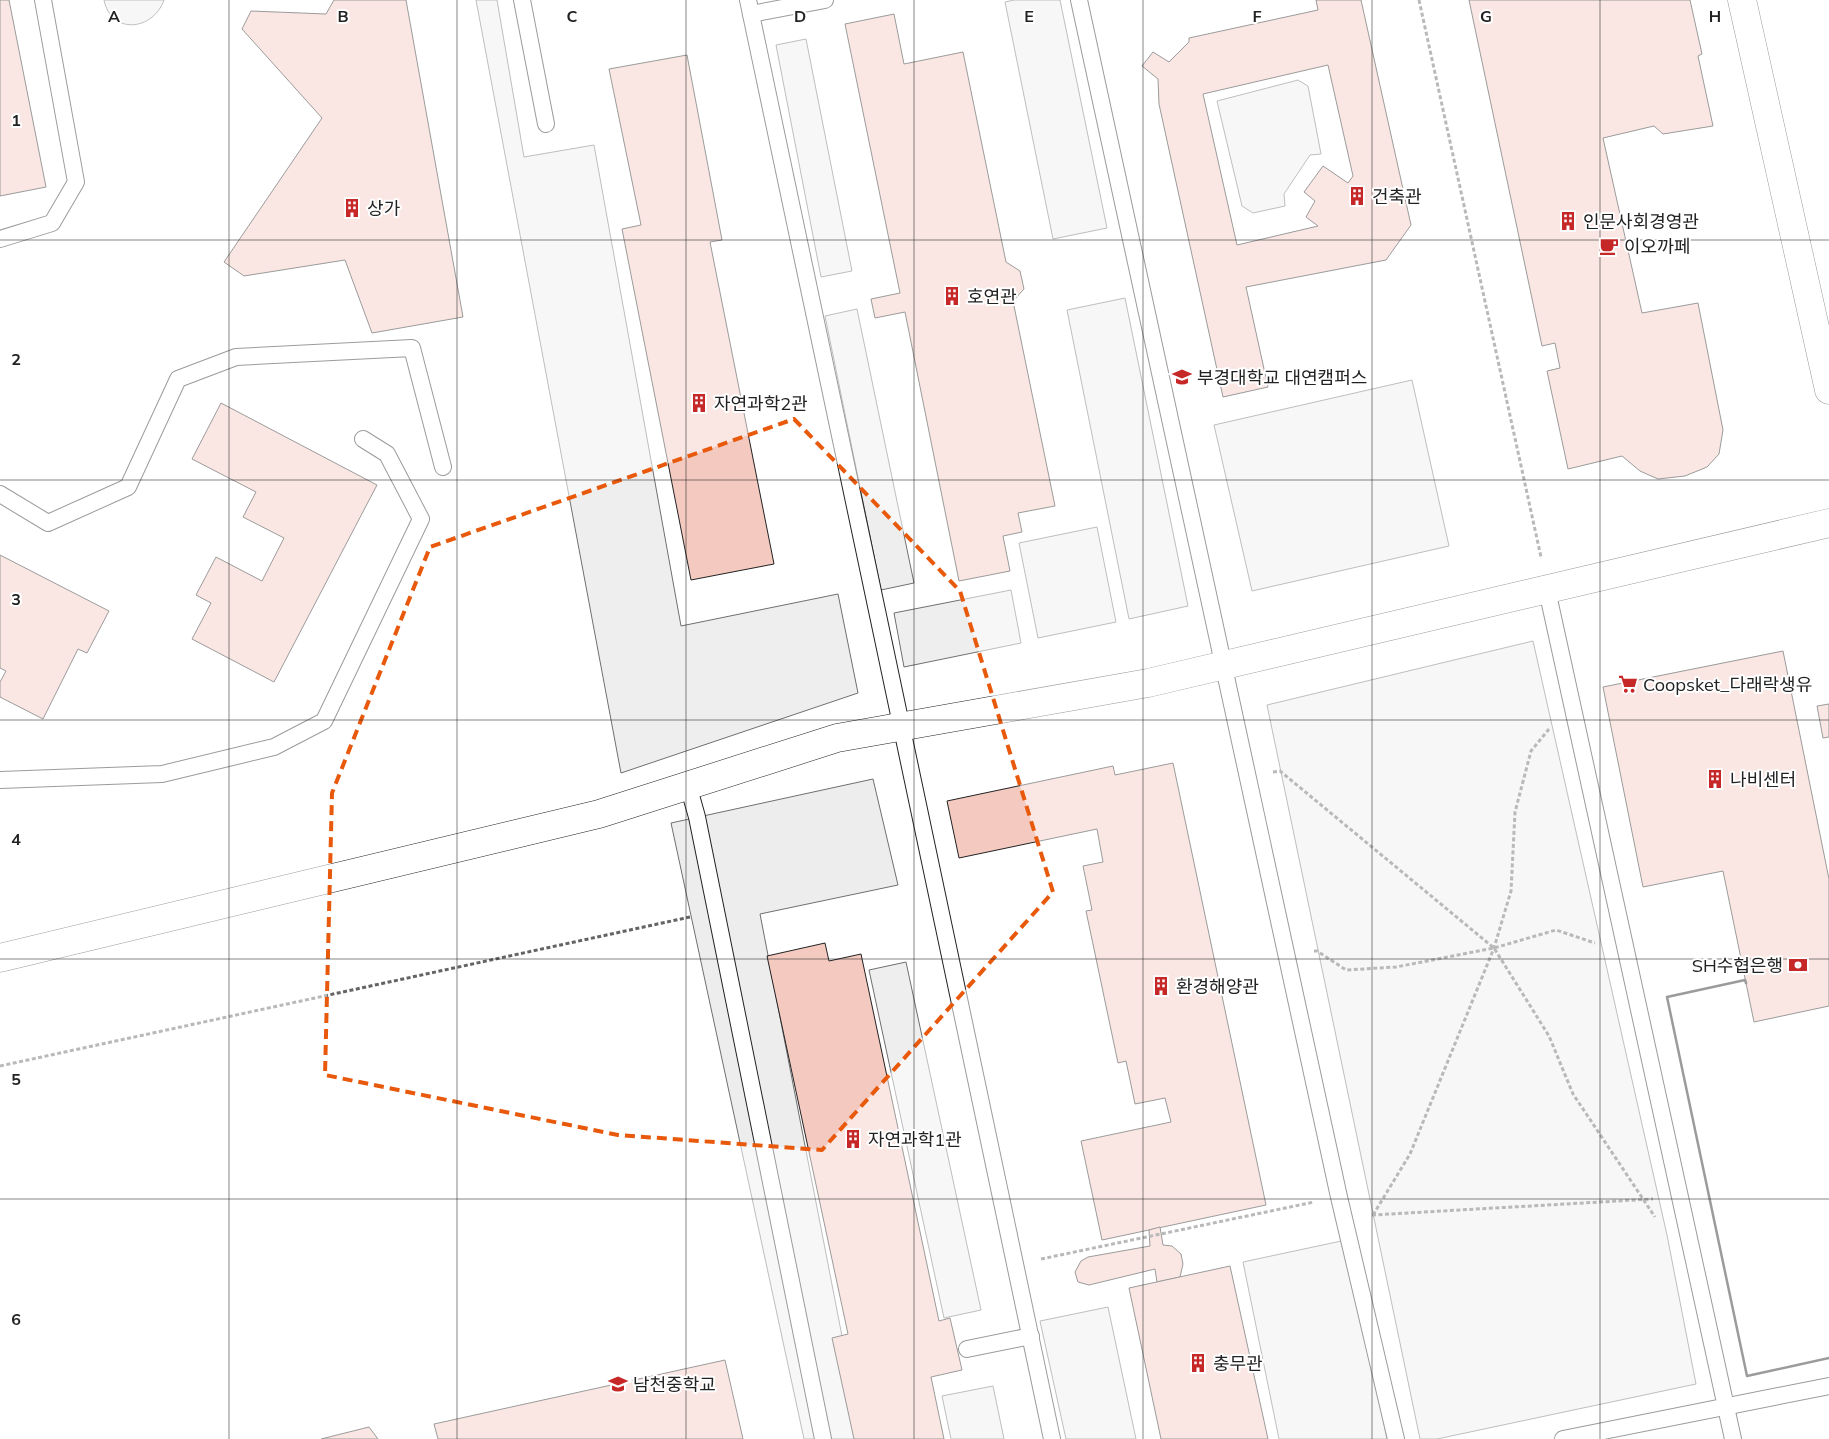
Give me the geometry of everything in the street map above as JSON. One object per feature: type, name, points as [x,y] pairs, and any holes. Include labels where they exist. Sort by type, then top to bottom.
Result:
[{"type":"street","points":[[1742,0],[1829,390]]},
{"type":"street","points":[[0,958],[599,814],[836,738],[1148,683],[1829,523]]},
{"type":"lane","points":[[0,239],[52,223],[76,182],[42,0]]},
{"type":"lane","points":[[522,0],[546,124]]},
{"type":"lane","points":[[825,0],[749,7],[1017,1264],[1052,1439]]},
{"type":"lane","points":[[1079,0],[1339,1197],[1396,1439]]},
{"type":"lane","points":[[0,494],[48,523],[128,487],[178,379],[236,358],[412,348],[443,467]]},
{"type":"lane","points":[[0,780],[162,774],[274,746],[324,721],[421,519],[387,454],[363,439]]},
{"type":"lane","points":[[1547,590],[1733,1439]]},
{"type":"lane","points":[[688,785],[716,911],[823,1439]]},
{"type":"lane","points":[[967,1349],[1030,1336]]},
{"type":"lane","points":[[1563,1439],[1829,1386]]},
{"type":"path","points":[[1419,0],[1547,590]]},
{"type":"path","points":[[1372,1215],[1410,1154],[1494,948],[1512,891],[1515,812],[1531,751],[1552,724],[1576,718]]},
{"type":"path","points":[[1247,776],[1280,771],[1494,948],[1549,1036],[1573,1094],[1667,1235],[1688,1231]]},
{"type":"path","points":[[0,1066],[716,911]]},
{"type":"path","points":[[1286,956],[1317,951],[1346,970],[1396,967],[1494,948],[1556,930],[1602,945],[1624,941]]},
{"type":"path","points":[[1345,1221],[1372,1215],[1680,1196]]},
{"type":"path","points":[[1017,1264],[1339,1197]]},
{"type":"highlighted area","points":[[794,419],[960,591],[1053,892],[822,1150],[618,1135],[325,1075],[332,793],[430,547]]},
{"type":"shaded area","points":[[104,0],[164,0],[159,10],[151,18],[142,23],[132,25],[123,24],[115,19],[108,11]]},
{"type":"shaded area","points":[[476,0],[497,0],[524,157],[594,145],[681,626],[838,594],[858,693],[621,773]]},
{"type":"shaded area","points":[[1014,0],[1060,0],[1107,228],[1053,239],[1005,2]]},
{"type":"shaded area","points":[[806,39],[852,271],[821,277],[776,45]]},
{"type":"shaded area","points":[[1298,80],[1308,86],[1321,154],[1310,155],[1284,194],[1285,206],[1253,213],[1242,206],[1217,101]]},
{"type":"shaded area","points":[[1125,298],[1188,606],[1129,619],[1067,310]]},
{"type":"shaded area","points":[[857,309],[914,583],[881,590],[825,316]]},
{"type":"shaded area","points":[[1412,380],[1449,546],[1252,591],[1214,425]]},
{"type":"shaded area","points":[[1097,527],[1116,622],[1038,638],[1019,543]]},
{"type":"shaded area","points":[[1011,590],[1021,643],[904,667],[894,613]]},
{"type":"shaded area","points":[[1533,641],[1667,1235],[1696,1384],[1437,1439],[1420,1439],[1267,705]]},
{"type":"shaded area","points":[[873,779],[898,885],[760,914],[862,1439],[804,1439],[671,823]]},
{"type":"shaded area","points":[[906,962],[981,1310],[944,1318],[869,970]]},
{"type":"shaded area","points":[[1346,1240],[1387,1439],[1279,1439],[1243,1262]]},
{"type":"shaded area","points":[[1108,1307],[1136,1439],[1066,1439],[1040,1321]]},
{"type":"shaded area","points":[[993,1386],[1004,1439],[951,1439],[942,1396]]},
{"type":"building","points":[[0,0],[9,0],[46,187],[0,196]]},
{"type":"building","name":"상가","points":[[334,0],[406,0],[463,317],[372,333],[345,260],[244,276],[224,262],[322,118],[242,29],[251,11],[326,14]]},
{"type":"building","name":"건축관","points":[[1316,0],[1361,0],[1411,225],[1386,260],[1246,287],[1268,387],[1223,397],[1159,104],[1158,79],[1142,66],[1153,52],[1169,62],[1189,42],[1189,38],[1318,10]],"holes":[[[1328,65],[1353,176],[1348,183],[1323,166],[1304,192],[1315,201],[1306,217],[1318,226],[1237,245],[1203,94]]]},
{"type":"building","name":"인문사회경영관","points":[[1469,0],[1690,0],[1702,54],[1698,56],[1713,126],[1663,134],[1654,126],[1603,138],[1642,313],[1698,303],[1723,430],[1719,454],[1707,467],[1685,476],[1658,479],[1640,471],[1622,456],[1568,469],[1547,371],[1560,368],[1555,343],[1542,346]]},
{"type":"building","name":"호연관","points":[[894,14],[904,64],[963,52],[1006,262],[1020,271],[1024,289],[1013,301],[1055,506],[1018,513],[1022,532],[1003,536],[1010,571],[959,581],[905,312],[875,318],[871,299],[900,293],[845,24]]},
{"type":"building","name":"자연과학2관","points":[[687,55],[722,240],[710,242],[774,564],[691,580],[622,229],[641,225],[609,69]]},
{"type":"building","points":[[221,403],[377,485],[274,682],[192,639],[211,603],[196,595],[216,557],[262,581],[284,538],[243,517],[256,492],[192,459]]},
{"type":"building","points":[[0,555],[109,611],[87,653],[78,649],[43,719],[0,697],[0,682],[6,671],[0,668]]},
{"type":"building","name":"나비센터","points":[[1783,651],[1829,879],[1829,1006],[1754,1022],[1723,871],[1643,887],[1603,687]]},
{"type":"building","points":[[1829,704],[1829,737],[1823,738],[1817,706]]},
{"type":"building","name":"환경해양관","points":[[1173,763],[1266,1205],[1102,1240],[1081,1141],[1171,1122],[1165,1098],[1135,1104],[1126,1061],[1118,1063],[1086,911],[1092,910],[1083,866],[1103,862],[1097,829],[959,858],[947,801],[1113,766],[1115,775]]},
{"type":"building","name":"자연과학1관","points":[[825,943],[829,961],[861,954],[939,1321],[950,1318],[962,1370],[931,1377],[944,1439],[854,1439],[832,1338],[848,1334],[767,956]]},
{"type":"building","points":[[1160,1227],[1163,1245],[1172,1246],[1181,1254],[1183,1264],[1180,1277],[1157,1282],[1155,1269],[1089,1285],[1078,1282],[1075,1272],[1081,1261],[1088,1257],[1150,1246],[1149,1230]]},
{"type":"building","name":"충무관","points":[[1230,1266],[1268,1439],[1161,1439],[1129,1288]]},
{"type":"building","points":[[725,1360],[743,1439],[438,1439],[434,1424]]},
{"type":"building","points":[[369,1427],[378,1439],[321,1439]]},
{"type":"wall","points":[[1746,983],[1745,980],[1667,997],[1747,1376],[1829,1358]]},
{"type":"place","name":"건축관","points":[[1357,196]]},
{"type":"place","name":"상가","points":[[352,208]]},
{"type":"place","name":"인문사회경영관","points":[[1568,221]]},
{"type":"place","name":"이오까페","points":[[1609,246]]},
{"type":"place","name":"호연관","points":[[952,296]]},
{"type":"place","name":"부경대학교 대연캠퍼스","points":[[1182,377]]},
{"type":"place","name":"자연과학2관","points":[[699,403]]},
{"type":"place","name":"Coopsket_다래락생유","points":[[1628,684]]},
{"type":"place","name":"나비센터","points":[[1715,779]]},
{"type":"place","name":"SH수협은행","points":[[1798,965]]},
{"type":"place","name":"환경해양관","points":[[1161,986]]},
{"type":"place","name":"자연과학1관","points":[[853,1139]]},
{"type":"place","name":"충무관","points":[[1198,1363]]},
{"type":"place","name":"남천중학교","points":[[618,1384]]}]
